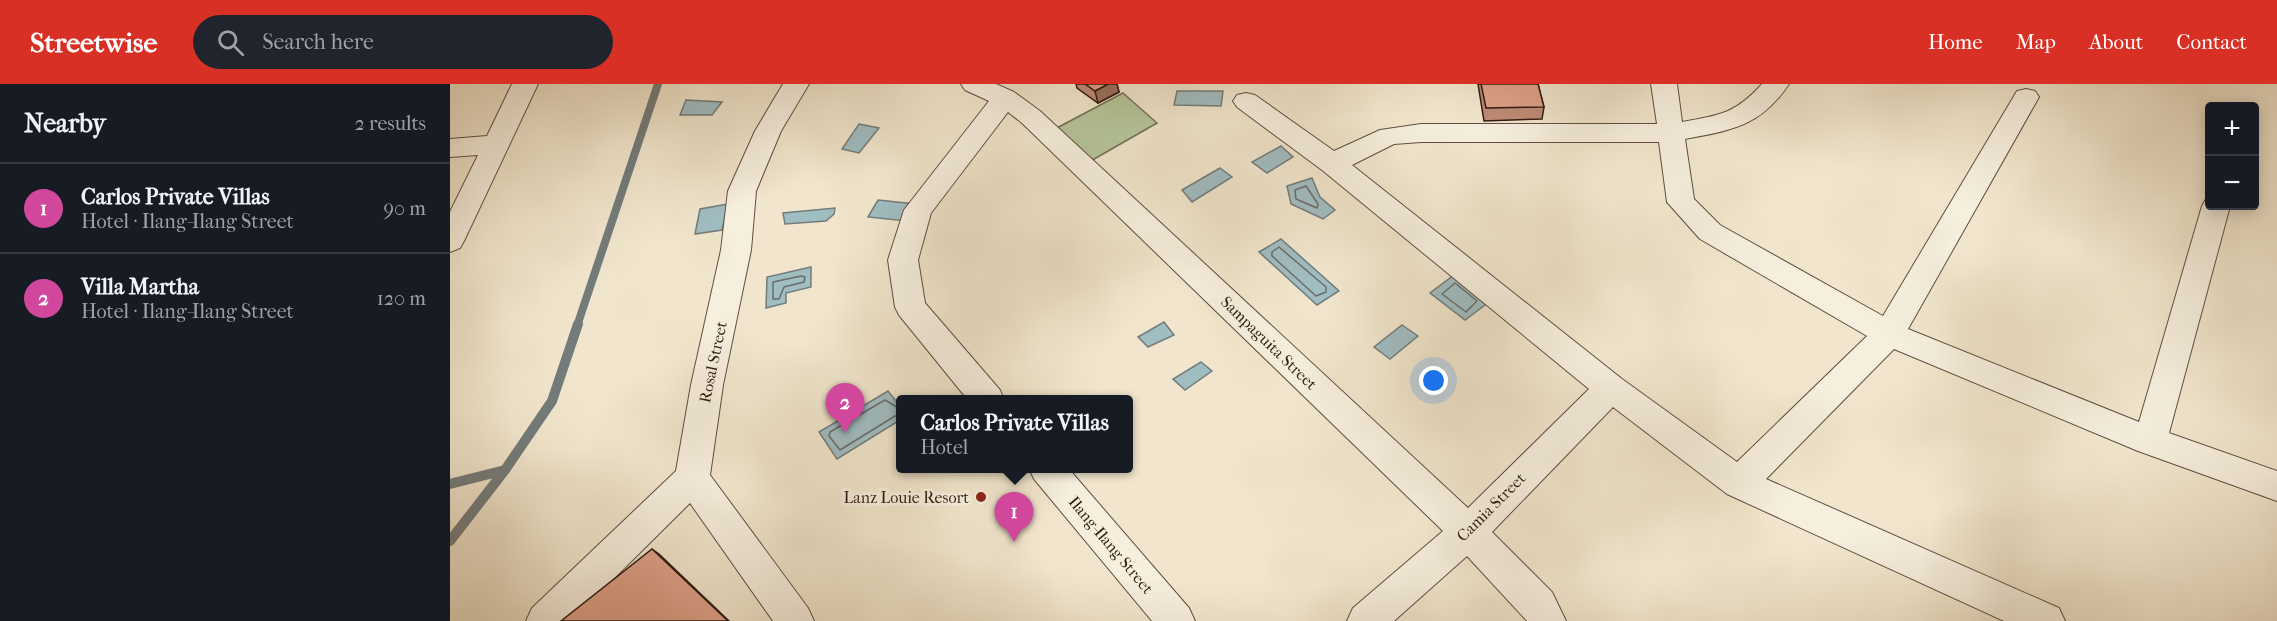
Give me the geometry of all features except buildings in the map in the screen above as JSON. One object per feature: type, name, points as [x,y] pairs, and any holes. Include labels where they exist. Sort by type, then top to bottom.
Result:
[{"type":"street","points":[[450,241],[525,84]]},
{"type":"street","name":"Rosal Street","points":[[692,478],[707,386],[736,250],[742,192],[768,131],[796,84]]},
{"type":"street","name":"Sampaguita Street","points":[[974,84],[1005,98],[1031,117],[1468,532],[1539,605],[1547,621]]},
{"type":"street","points":[[1664,84],[1681,202],[1710,232],[1889,334],[2150,441],[2277,486]]},
{"type":"street","points":[[1332,164],[1389,136],[1420,133],[1671,133],[1733,121],[1760,102],[1776,84]]},
{"type":"street","points":[[1739,483],[1889,334],[2026,97]]},
{"type":"street","points":[[985,395],[910,307],[903,260],[918,210],[1005,98]]},
{"type":"street","points":[[1246,101],[1332,164],[1611,388],[1739,483],[2046,621]]},
{"type":"street","points":[[450,148],[497,144]]},
{"type":"street","points":[[2150,441],[2215,210]]},
{"type":"street","name":"Camia Street","points":[[1366,621],[1468,532],[1611,388]]},
{"type":"street","name":"Ilang-Ilang Street","points":[[1051,473],[1176,621]]},
{"type":"street","points":[[545,621],[692,478],[795,621]]},
{"type":"green space","points":[[1123,93],[1157,123],[1089,162],[1053,130]]},
{"type":"water","points":[[1177,91],[1223,91],[1221,106],[1174,105]]},
{"type":"water","points":[[686,100],[722,102],[712,115],[680,115]]},
{"type":"water","points":[[859,124],[879,128],[859,153],[842,149]]},
{"type":"water","points":[[1281,146],[1293,157],[1267,173],[1252,162]]},
{"type":"water","points":[[1220,168],[1232,177],[1192,202],[1182,190]]},
{"type":"water","points":[[1312,178],[1320,197],[1335,210],[1323,219],[1291,204],[1287,186]]},
{"type":"water","points":[[878,200],[915,204],[906,221],[868,217]]},
{"type":"water","points":[[728,204],[722,230],[695,234],[700,209]]},
{"type":"water","points":[[835,208],[834,214],[826,221],[785,224],[783,213]]},
{"type":"water","points":[[1281,239],[1339,291],[1317,305],[1259,252]]},
{"type":"water","points":[[811,267],[811,287],[786,293],[786,303],[766,308],[767,277]]},
{"type":"water","points":[[1454,275],[1489,302],[1465,320],[1430,293]]},
{"type":"water","points":[[1164,322],[1174,335],[1148,347],[1138,337]]},
{"type":"water","points":[[1402,325],[1418,336],[1390,359],[1374,347]]},
{"type":"water","points":[[1201,362],[1212,371],[1185,390],[1173,379]]},
{"type":"water","points":[[888,391],[896,401],[896,422],[837,459],[819,432]]},
{"type":"waterway","points":[[577,326],[658,84]]},
{"type":"waterway","points":[[505,470],[552,401],[578,324]]},
{"type":"waterway","points":[[450,484],[505,470]]},
{"type":"waterway","points":[[450,541],[505,470]]},
{"type":"place","name":"Villa Martha","points":[[845,433]]},
{"type":"place","name":"Lanz Louie Resort","points":[[981,497]]},
{"type":"place","name":"Carlos Private Villas","points":[[1014,542]]}]
